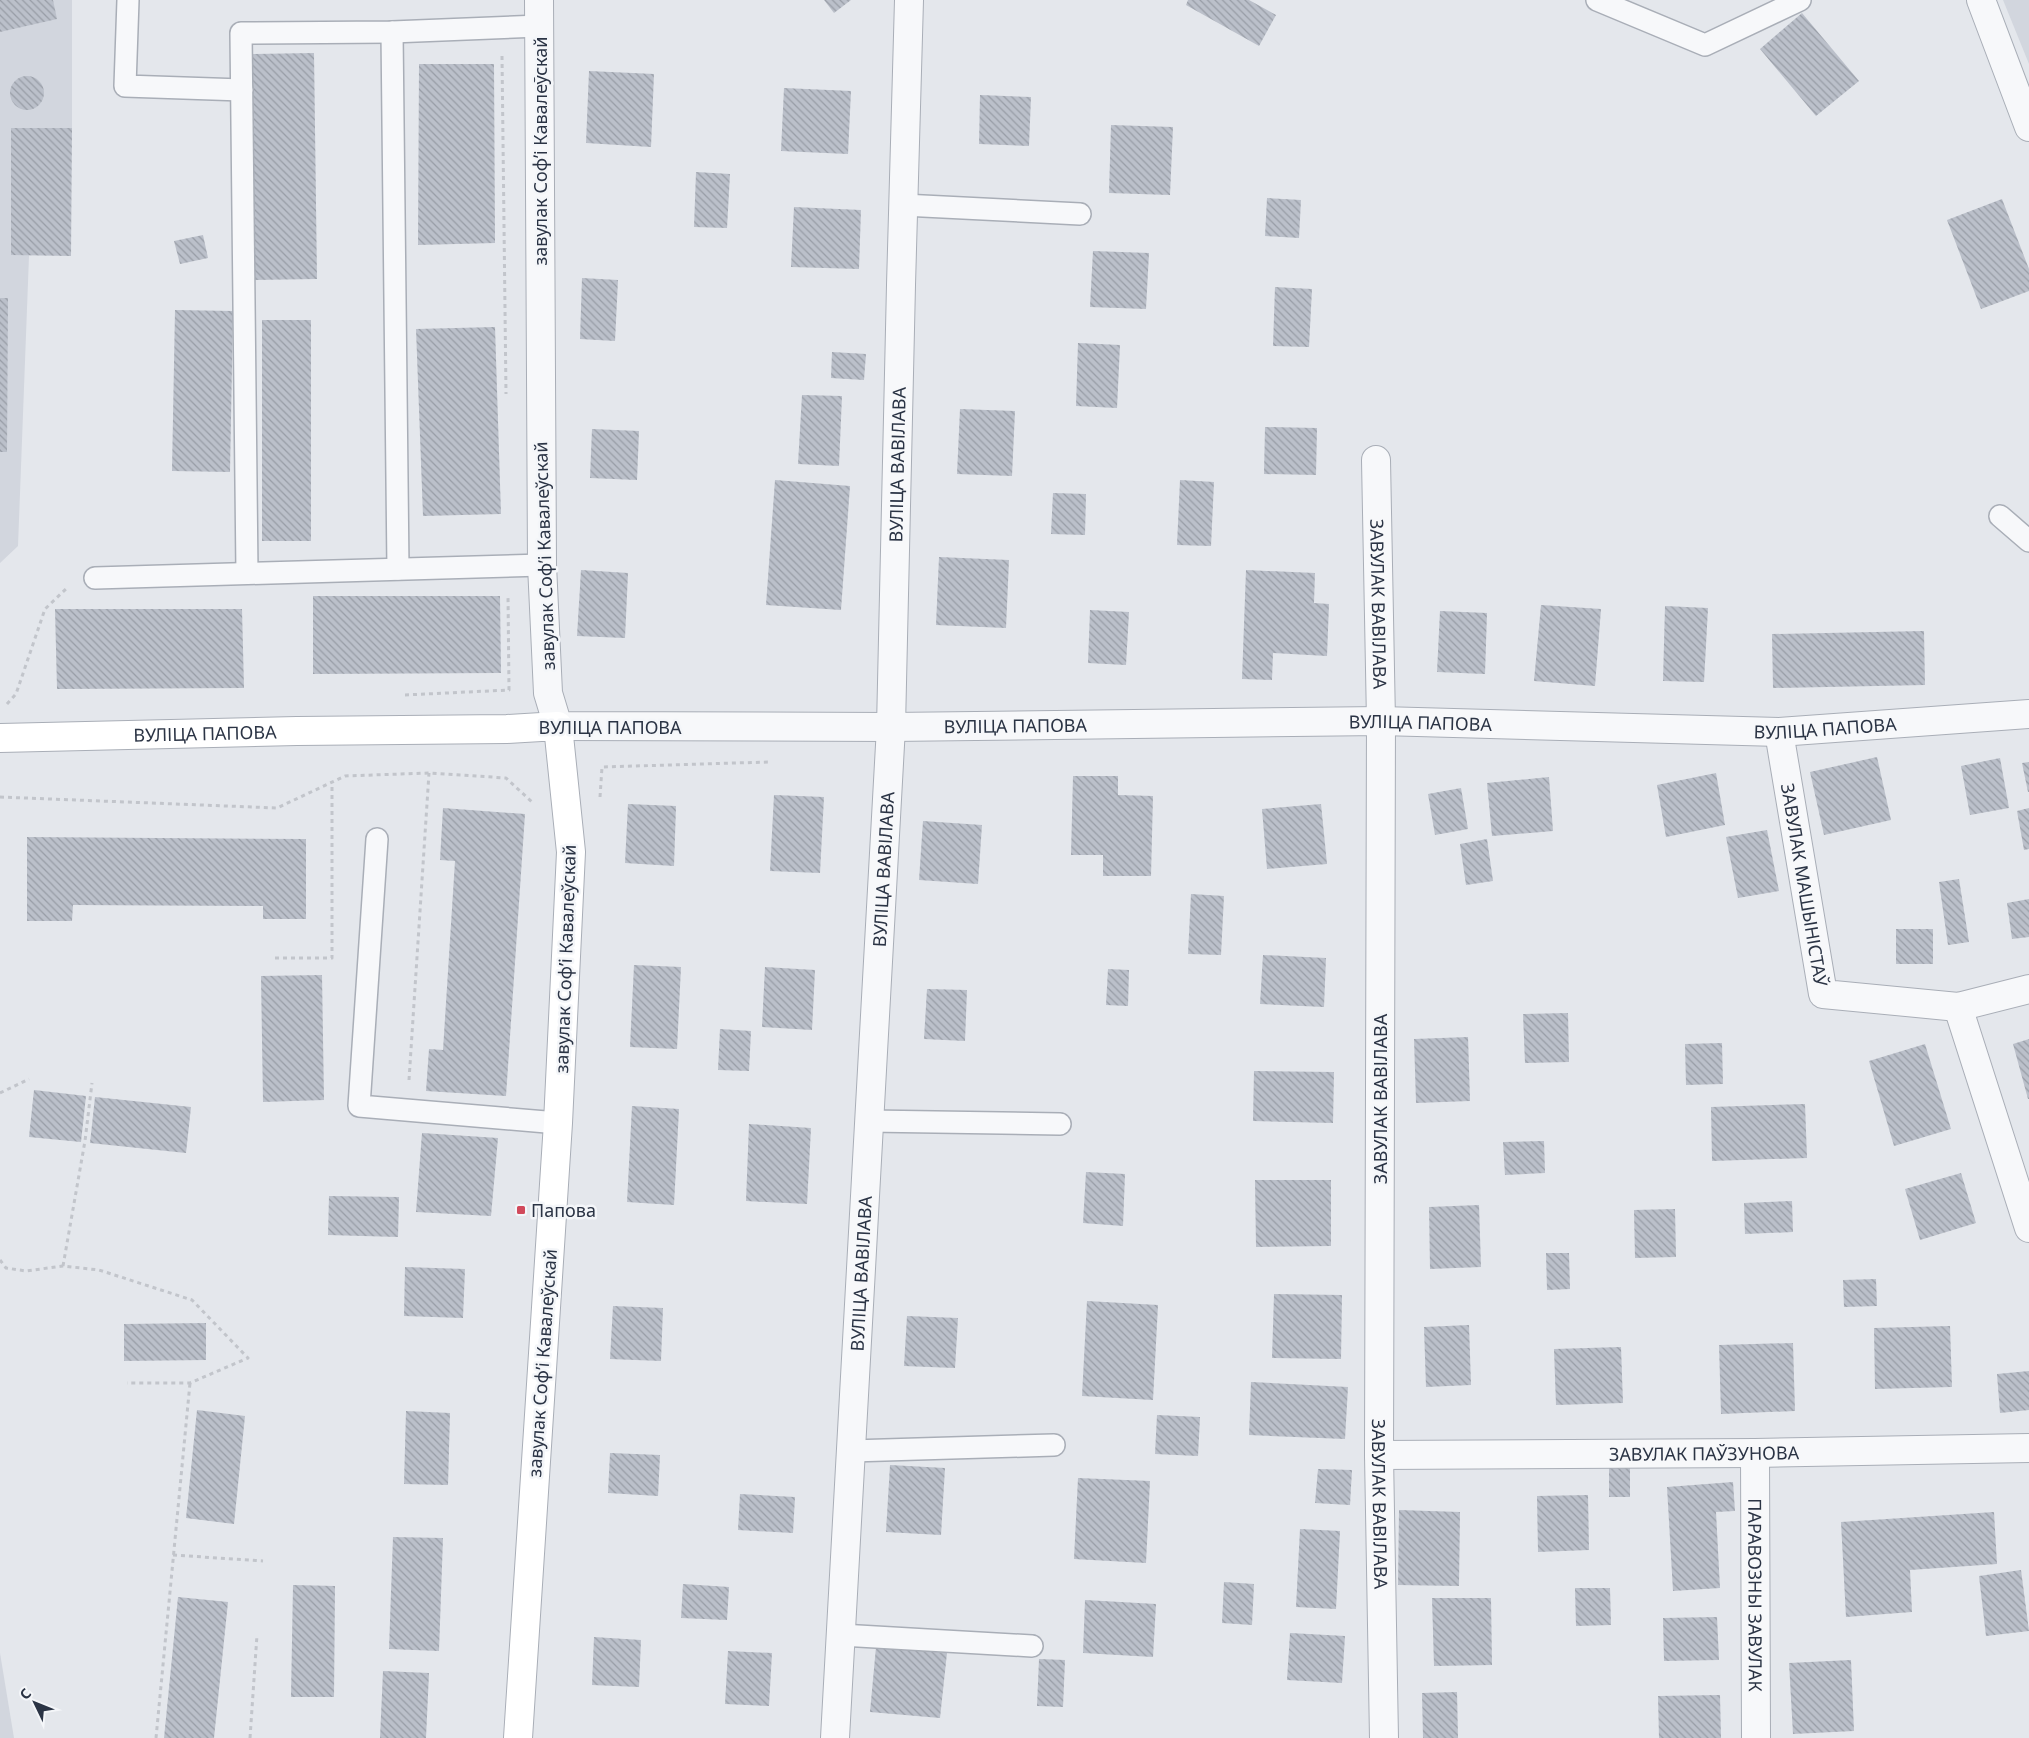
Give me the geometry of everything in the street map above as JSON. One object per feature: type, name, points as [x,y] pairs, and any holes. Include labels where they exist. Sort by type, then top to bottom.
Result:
[{"type":"street","name":"ВУЛІЦА ВАВІЛАВА","points":[[835,1738],[892,727],[902,206],[909,0]]},
{"type":"street","points":[[1981,0],[2029,127]]},
{"type":"street","name":"завулак Софʼі Кавалеўскай","points":[[518,1738],[558,1123],[571,852],[558,726],[548,693],[542,565],[539,13]]},
{"type":"street","name":"ЗАВУЛАК ВАВІЛАВА","points":[[1376,460],[1381,721],[1380,1455],[1384,1738]]},
{"type":"street","name":"ВУЛІЦА ПАПОВА","points":[[0,738],[297,731],[507,730],[558,726],[892,727],[1381,721],[1779,732],[2029,714]]},
{"type":"street","name":"ЗАВУЛАК МАШЫНІСТАЎ","points":[[1779,732],[1823,994],[1958,1007],[2029,989]]},
{"type":"street","points":[[1958,1007],[2029,1228]]},
{"type":"street","name":"ЗАВУЛАК ПАЎЗУНОВА","points":[[1380,1455],[1755,1453],[2029,1448]]},
{"type":"street","name":"ПАРАВОЗНЫ ЗАВУЛАК","points":[[1755,1453],[1756,1738]]},
{"type":"lane","points":[[128,0],[125,86],[242,90]]},
{"type":"lane","points":[[1597,0],[1705,45],[1800,0]]},
{"type":"lane","points":[[248,573],[241,33],[392,32],[502,28],[539,13]]},
{"type":"lane","points":[[392,32],[398,569]]},
{"type":"lane","points":[[902,206],[1080,214]]},
{"type":"lane","points":[[2000,516],[2029,541]]},
{"type":"lane","points":[[95,578],[542,565]]},
{"type":"lane","points":[[376,839],[359,1106],[558,1123]]},
{"type":"lane","points":[[869,1121],[1060,1124]]},
{"type":"lane","points":[[851,1450],[1054,1445]]},
{"type":"lane","points":[[841,1635],[1032,1646]]},
{"type":"path","points":[[502,28],[506,396]]},
{"type":"path","points":[[403,695],[509,690],[507,566]]},
{"type":"path","points":[[5,706],[16,694],[45,609],[76,580],[95,578]]},
{"type":"path","points":[[600,805],[602,768],[773,762]]},
{"type":"path","points":[[407,1110],[429,773]]},
{"type":"path","points":[[0,797],[277,808],[345,776],[429,773],[506,778],[532,802],[533,812]]},
{"type":"path","points":[[275,958],[332,958],[332,782]]},
{"type":"path","points":[[0,1093],[29,1079]]},
{"type":"path","points":[[63,1266],[86,1141],[92,1083]]},
{"type":"path","points":[[0,1260],[6,1268],[26,1272],[63,1266],[99,1270],[192,1300],[248,1358],[190,1383],[127,1383]]},
{"type":"path","points":[[156,1738],[190,1383]]},
{"type":"path","points":[[173,1556],[264,1561]]},
{"type":"path","points":[[250,1738],[257,1635]]},
{"type":"shaded area","points":[[0,0],[72,0],[72,128],[29,256],[18,546],[0,563]]},
{"type":"shaded area","points":[[2003,0],[2029,0],[2029,64]]},
{"type":"shaded area","points":[[0,1653],[14,1738],[0,1738]]},
{"type":"building","points":[[0,0],[53,0],[57,19],[0,32]]},
{"type":"building","points":[[824,0],[851,0],[834,13]]},
{"type":"building","points":[[1188,0],[1249,0],[1276,15],[1259,46],[1186,5]]},
{"type":"building","points":[[1802,13],[1859,81],[1816,116],[1760,49]]},
{"type":"building","points":[[314,53],[317,279],[255,280],[252,54]]},
{"type":"building","points":[[419,64],[494,64],[495,243],[418,245]]},
{"type":"building","points":[[589,71],[654,74],[651,147],[586,143]]},
{"type":"building","points":[[27,76],[39,81],[44,93],[39,105],[27,110],[15,105],[10,93],[15,81]]},
{"type":"building","points":[[784,88],[851,91],[848,154],[781,151]]},
{"type":"building","points":[[980,95],[1031,97],[1029,146],[979,144]]},
{"type":"building","points":[[1111,125],[1173,127],[1170,195],[1109,193]]},
{"type":"building","points":[[11,128],[72,128],[71,256],[11,255]]},
{"type":"building","points":[[696,172],[730,174],[727,228],[694,227]]},
{"type":"building","points":[[1267,198],[1301,200],[1299,238],[1265,236]]},
{"type":"building","points":[[2002,199],[2029,269],[2029,291],[1981,309],[1947,220]]},
{"type":"building","points":[[794,207],[861,210],[859,269],[791,267]]},
{"type":"building","points":[[203,235],[208,258],[180,264],[174,241]]},
{"type":"building","points":[[1093,251],[1149,253],[1146,309],[1090,307]]},
{"type":"building","points":[[582,278],[618,280],[615,341],[580,339]]},
{"type":"building","points":[[1275,287],[1312,289],[1309,347],[1273,346]]},
{"type":"building","points":[[0,298],[8,298],[7,452],[0,452]]},
{"type":"building","points":[[175,310],[233,311],[230,472],[172,471]]},
{"type":"building","points":[[262,320],[311,320],[311,541],[262,541]]},
{"type":"building","points":[[495,327],[501,514],[423,516],[416,329]]},
{"type":"building","points":[[1078,343],[1120,345],[1117,408],[1076,406]]},
{"type":"building","points":[[832,352],[866,354],[864,380],[831,378]]},
{"type":"building","points":[[802,395],[842,396],[839,466],[798,464]]},
{"type":"building","points":[[960,409],[1015,411],[1012,476],[957,474]]},
{"type":"building","points":[[1265,427],[1317,428],[1316,475],[1264,474]]},
{"type":"building","points":[[592,429],[639,431],[637,480],[590,478]]},
{"type":"building","points":[[775,480],[850,486],[841,610],[766,605]]},
{"type":"building","points":[[1180,480],[1214,482],[1211,546],[1177,545]]},
{"type":"building","points":[[1053,493],[1086,494],[1085,535],[1051,534]]},
{"type":"building","points":[[939,557],[1009,560],[1006,628],[936,625]]},
{"type":"building","points":[[581,570],[628,573],[625,638],[577,636]]},
{"type":"building","points":[[1246,570],[1315,573],[1314,603],[1329,604],[1327,656],[1273,653],[1272,680],[1242,679]]},
{"type":"building","points":[[313,596],[500,596],[501,673],[313,674]]},
{"type":"building","points":[[1541,605],[1601,609],[1595,686],[1534,681]]},
{"type":"building","points":[[1665,606],[1708,608],[1704,682],[1663,681]]},
{"type":"building","points":[[55,609],[242,609],[244,688],[57,689]]},
{"type":"building","points":[[1090,610],[1129,612],[1126,665],[1088,663]]},
{"type":"building","points":[[1440,611],[1487,613],[1485,674],[1437,672]]},
{"type":"building","points":[[1924,631],[1925,685],[1773,688],[1772,634]]},
{"type":"building","points":[[1877,757],[1891,820],[1824,835],[1810,772]]},
{"type":"building","points":[[2000,758],[2009,808],[1970,815],[1961,766]]},
{"type":"building","points":[[2029,762],[2029,792],[2028,792],[2022,763]]},
{"type":"building","points":[[1716,773],[1725,825],[1666,837],[1657,785]]},
{"type":"building","points":[[1073,776],[1118,776],[1118,795],[1153,796],[1151,876],[1103,876],[1103,855],[1071,855]]},
{"type":"building","points":[[1549,777],[1553,831],[1492,836],[1487,783]]},
{"type":"building","points":[[1461,788],[1468,829],[1435,835],[1428,794]]},
{"type":"building","points":[[774,795],[824,797],[820,873],[770,871]]},
{"type":"building","points":[[628,804],[676,806],[674,866],[625,863]]},
{"type":"building","points":[[1321,804],[1327,864],[1267,869],[1262,809]]},
{"type":"building","points":[[443,808],[525,814],[506,1096],[426,1091],[429,1049],[443,1050],[455,861],[440,860]]},
{"type":"building","points":[[2029,808],[2029,849],[2024,850],[2017,811]]},
{"type":"building","points":[[923,821],[982,825],[978,884],[919,880]]},
{"type":"building","points":[[1767,830],[1779,891],[1738,898],[1726,837]]},
{"type":"building","points":[[27,837],[306,839],[306,919],[263,919],[263,906],[73,905],[72,921],[27,921]]},
{"type":"building","points":[[1487,839],[1493,881],[1466,885],[1460,844]]},
{"type":"building","points":[[1959,879],[1969,942],[1948,945],[1939,882]]},
{"type":"building","points":[[1191,894],[1224,896],[1221,955],[1188,954]]},
{"type":"building","points":[[2029,899],[2029,937],[2012,939],[2007,903]]},
{"type":"building","points":[[1896,929],[1933,929],[1933,964],[1896,964]]},
{"type":"building","points":[[1263,955],[1326,958],[1324,1007],[1260,1004]]},
{"type":"building","points":[[634,965],[681,967],[677,1049],[630,1047]]},
{"type":"building","points":[[765,967],[815,970],[812,1030],[762,1027]]},
{"type":"building","points":[[1108,969],[1129,970],[1128,1006],[1106,1005]]},
{"type":"building","points":[[322,975],[324,1100],[263,1102],[261,976]]},
{"type":"building","points":[[927,989],[967,990],[965,1041],[924,1039]]},
{"type":"building","points":[[1568,1013],[1569,1062],[1525,1063],[1523,1014]]},
{"type":"building","points":[[720,1029],[751,1031],[749,1071],[718,1070]]},
{"type":"building","points":[[1468,1037],[1470,1101],[1416,1103],[1414,1039]]},
{"type":"building","points":[[2029,1039],[2029,1099],[2028,1099],[2013,1044]]},
{"type":"building","points":[[1722,1043],[1723,1084],[1686,1085],[1685,1044]]},
{"type":"building","points":[[1925,1044],[1951,1129],[1894,1146],[1869,1061]]},
{"type":"building","points":[[1254,1071],[1334,1072],[1333,1123],[1253,1121]]},
{"type":"building","points":[[34,1090],[86,1096],[81,1142],[29,1137]]},
{"type":"building","points":[[95,1097],[191,1107],[186,1153],[90,1143]]},
{"type":"building","points":[[1805,1104],[1807,1158],[1712,1161],[1711,1107]]},
{"type":"building","points":[[632,1106],[679,1109],[674,1205],[627,1202]]},
{"type":"building","points":[[749,1124],[811,1128],[807,1204],[746,1201]]},
{"type":"building","points":[[422,1133],[498,1138],[491,1216],[416,1212]]},
{"type":"building","points":[[1544,1141],[1545,1173],[1505,1175],[1503,1142]]},
{"type":"building","points":[[1086,1172],[1125,1174],[1123,1226],[1083,1223]]},
{"type":"building","points":[[1961,1173],[1976,1223],[1920,1240],[1905,1189]]},
{"type":"building","points":[[1255,1180],[1331,1180],[1331,1246],[1256,1247]]},
{"type":"building","points":[[329,1196],[399,1197],[398,1237],[328,1235]]},
{"type":"building","points":[[1792,1201],[1793,1232],[1745,1234],[1744,1203]]},
{"type":"building","points":[[1479,1205],[1481,1267],[1430,1269],[1429,1207]]},
{"type":"building","points":[[1675,1209],[1676,1257],[1635,1258],[1634,1210]]},
{"type":"building","points":[[1546,1253],[1569,1253],[1570,1289],[1547,1290]]},
{"type":"building","points":[[405,1267],[465,1269],[463,1318],[404,1316]]},
{"type":"building","points":[[1876,1279],[1877,1306],[1844,1307],[1843,1280]]},
{"type":"building","points":[[1274,1294],[1342,1295],[1341,1359],[1272,1358]]},
{"type":"building","points":[[1087,1301],[1158,1305],[1153,1400],[1082,1396]]},
{"type":"building","points":[[613,1306],[663,1308],[661,1361],[610,1359]]},
{"type":"building","points":[[907,1316],[958,1318],[955,1368],[904,1366]]},
{"type":"building","points":[[206,1323],[206,1360],[124,1361],[124,1324]]},
{"type":"building","points":[[1469,1325],[1471,1385],[1426,1387],[1424,1327]]},
{"type":"building","points":[[1950,1326],[1952,1387],[1875,1389],[1874,1328]]},
{"type":"building","points":[[1793,1343],[1795,1411],[1721,1414],[1719,1345]]},
{"type":"building","points":[[1621,1347],[1623,1403],[1556,1405],[1554,1349]]},
{"type":"building","points":[[2029,1371],[2029,1410],[2000,1413],[1997,1374]]},
{"type":"building","points":[[1251,1382],[1348,1387],[1345,1439],[1249,1435]]},
{"type":"building","points":[[197,1410],[245,1416],[234,1524],[186,1518]]},
{"type":"building","points":[[406,1411],[450,1413],[448,1485],[404,1484]]},
{"type":"building","points":[[1157,1415],[1200,1417],[1198,1456],[1155,1454]]},
{"type":"building","points":[[610,1453],[660,1455],[658,1496],[608,1493]]},
{"type":"building","points":[[890,1465],[945,1468],[941,1535],[886,1532]]},
{"type":"building","points":[[1609,1468],[1630,1468],[1630,1497],[1609,1497]]},
{"type":"building","points":[[1318,1469],[1352,1470],[1350,1505],[1315,1503]]},
{"type":"building","points":[[1078,1478],[1150,1481],[1146,1563],[1074,1559]]},
{"type":"building","points":[[1733,1482],[1735,1511],[1716,1512],[1720,1588],[1673,1591],[1667,1487]]},
{"type":"building","points":[[740,1494],[795,1497],[793,1533],[738,1530]]},
{"type":"building","points":[[1588,1495],[1589,1550],[1538,1552],[1537,1496]]},
{"type":"building","points":[[1399,1510],[1460,1512],[1459,1586],[1398,1585]]},
{"type":"building","points":[[1994,1512],[1997,1564],[1910,1570],[1912,1612],[1846,1617],[1841,1522]]},
{"type":"building","points":[[1300,1529],[1340,1531],[1336,1609],[1296,1607]]},
{"type":"building","points":[[393,1537],[443,1538],[439,1651],[389,1649]]},
{"type":"building","points":[[2021,1570],[2029,1631],[1986,1636],[1979,1576]]},
{"type":"building","points":[[1224,1582],[1254,1584],[1252,1625],[1222,1623]]},
{"type":"building","points":[[683,1584],[729,1587],[727,1620],[681,1618]]},
{"type":"building","points":[[293,1585],[335,1586],[334,1697],[291,1697]]},
{"type":"building","points":[[1575,1588],[1610,1588],[1611,1625],[1576,1626]]},
{"type":"building","points":[[178,1597],[228,1602],[214,1738],[164,1738]]},
{"type":"building","points":[[1432,1598],[1491,1598],[1492,1665],[1434,1666]]},
{"type":"building","points":[[1085,1600],[1156,1604],[1153,1657],[1083,1653]]},
{"type":"building","points":[[1717,1617],[1719,1660],[1664,1661],[1663,1618]]},
{"type":"building","points":[[1290,1633],[1345,1636],[1342,1683],[1287,1680]]},
{"type":"building","points":[[594,1637],[641,1640],[639,1687],[592,1685]]},
{"type":"building","points":[[876,1647],[947,1653],[940,1718],[870,1712]]},
{"type":"building","points":[[728,1651],[772,1653],[769,1706],[725,1704]]},
{"type":"building","points":[[1039,1659],[1065,1660],[1063,1707],[1037,1706]]},
{"type":"building","points":[[1851,1660],[1854,1731],[1793,1734],[1789,1663]]},
{"type":"building","points":[[383,1671],[429,1673],[426,1738],[380,1738]]},
{"type":"building","points":[[1457,1692],[1458,1738],[1423,1738],[1422,1693]]},
{"type":"building","points":[[1720,1695],[1721,1738],[1659,1738],[1658,1696]]},
{"type":"place","name":"Папова","points":[[521,1210]]}]
